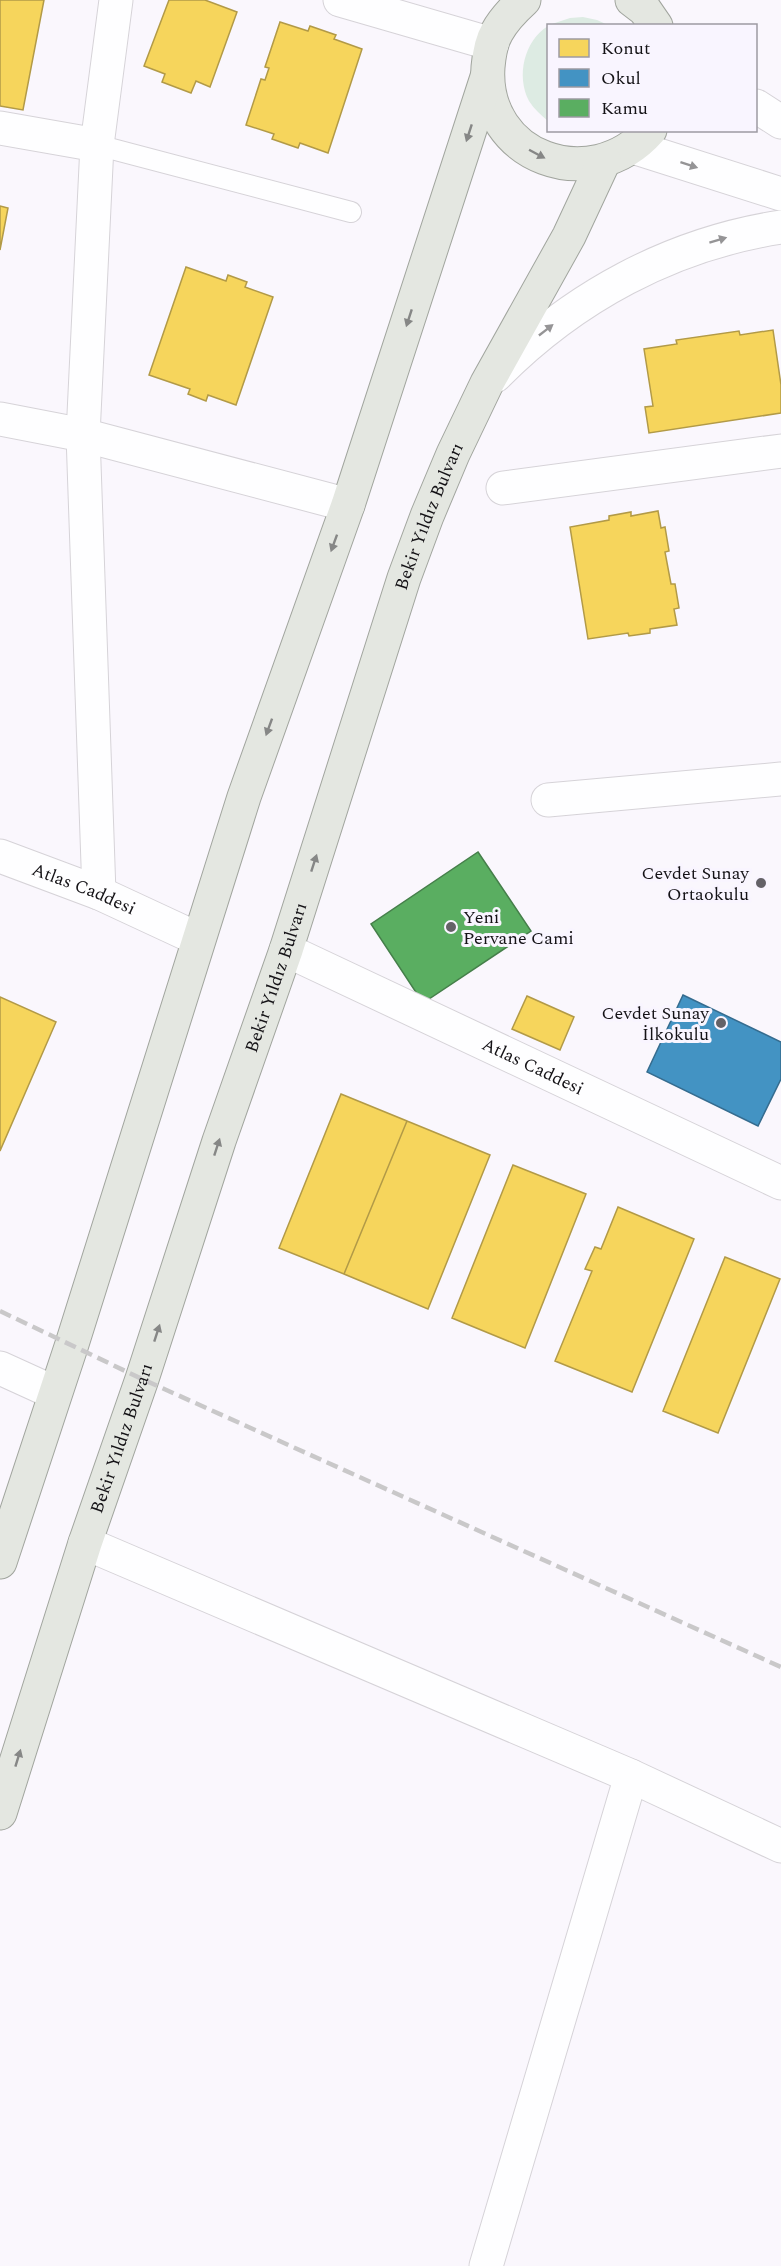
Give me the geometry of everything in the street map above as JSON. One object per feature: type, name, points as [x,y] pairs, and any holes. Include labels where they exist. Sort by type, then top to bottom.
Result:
[{"type":"main road","points":[[632,0],[645,10],[656,24]]},
{"type":"main road","points":[[657,24],[660,0]]},
{"type":"main road","points":[[0,1562],[76,1333],[244,797],[348,504],[487,77],[492,44],[514,5]]},
{"type":"main road","points":[[487,77],[490,99],[499,119],[512,137],[530,151],[549,160],[571,165],[593,164],[614,158],[642,139]]},
{"type":"main road","name":"Bekir Yıldız Bulvarı","points":[[0,1814],[85,1543],[142,1379],[219,1141],[286,950],[404,578],[453,454],[487,384],[569,236],[604,161]]},
{"type":"street","points":[[99,893],[83,435],[97,145],[116,0]]},
{"type":"street","points":[[340,0],[492,44]]},
{"type":"street","points":[[757,107],[781,122]]},
{"type":"street","points":[[0,128],[97,145]]},
{"type":"street","points":[[642,139],[781,194]]},
{"type":"street","points":[[487,384],[518,353],[552,325],[612,286],[703,245],[741,233],[781,227]]},
{"type":"street","points":[[0,419],[83,435],[348,504]]},
{"type":"street","points":[[503,488],[781,451]]},
{"type":"street","points":[[548,800],[781,779]]},
{"type":"street","name":"Atlas Caddesi","points":[[0,856],[99,893],[198,939]]},
{"type":"street","name":"Atlas Caddesi","points":[[286,950],[781,1183]]},
{"type":"street","points":[[0,1368],[55,1393]]},
{"type":"street","points":[[85,1543],[631,1776],[781,1846]]},
{"type":"street","points":[[486,2266],[631,1776]]},
{"type":"lane","points":[[97,145],[351,212]]},
{"type":"shaded area","points":[[583,17],[606,24],[552,24],[570,18]]},
{"type":"shaded area","points":[[547,27],[547,120],[529,101],[523,81],[528,50]]},
{"type":"building: Konut","points":[[0,0],[44,0],[23,110],[0,106]]},
{"type":"building: Konut","points":[[169,0],[205,0],[237,12],[210,87],[196,81],[191,93],[162,82],[165,74],[144,66]]},
{"type":"building: Konut","points":[[280,22],[308,31],[310,26],[336,35],[334,39],[362,49],[328,153],[300,143],[298,148],[272,139],[274,134],[246,125],[261,79],[265,80],[269,68],[265,67]]},
{"type":"building: Konut","points":[[0,206],[8,208],[0,250]]},
{"type":"building: Konut","points":[[186,267],[226,281],[228,275],[247,282],[245,287],[273,297],[236,405],[208,395],[206,401],[188,394],[190,389],[149,375]]},
{"type":"building: Konut","points":[[773,330],[781,385],[781,413],[649,433],[645,407],[653,406],[644,349],[677,344],[676,340],[739,331],[740,335]]},
{"type":"building: Konut","points":[[658,511],[661,528],[665,527],[669,551],[665,552],[671,584],[675,584],[679,608],[674,609],[677,625],[650,629],[650,633],[629,636],[628,633],[588,639],[570,527],[609,520],[609,516],[631,512],[631,516]]},
{"type":"building: Konut","points":[[527,996],[574,1017],[560,1050],[512,1029]]},
{"type":"building: Konut","points":[[0,997],[56,1022],[0,1151]]},
{"type":"building: Konut","points":[[341,1094],[407,1121],[344,1274],[279,1248]]},
{"type":"building: Konut","points":[[407,1121],[490,1155],[428,1309],[344,1274]]},
{"type":"building: Konut","points":[[513,1165],[586,1194],[525,1348],[452,1318]]},
{"type":"building: Konut","points":[[618,1207],[694,1239],[632,1392],[555,1361],[592,1271],[585,1269],[595,1247],[601,1249]]},
{"type":"building: Konut","points":[[725,1257],[780,1279],[718,1433],[663,1411]]},
{"type":"building: Okul","points":[[683,995],[781,1042],[781,1079],[758,1126],[647,1072]]},
{"type":"building: Kamu","name":"Yeni Pervane Cami","points":[[478,852],[531,931],[423,1003],[371,924]]},
{"type":"railway","points":[[0,1311],[142,1379],[781,1667]]},
{"type":"place","name":"Cevdet Sunay Ortaokulu","points":[[761,883]]},
{"type":"place","name":"Yeni Pervane Cami","points":[[451,927]]},
{"type":"place","name":"Cevdet Sunay İlkokulu","points":[[721,1023]]}]
